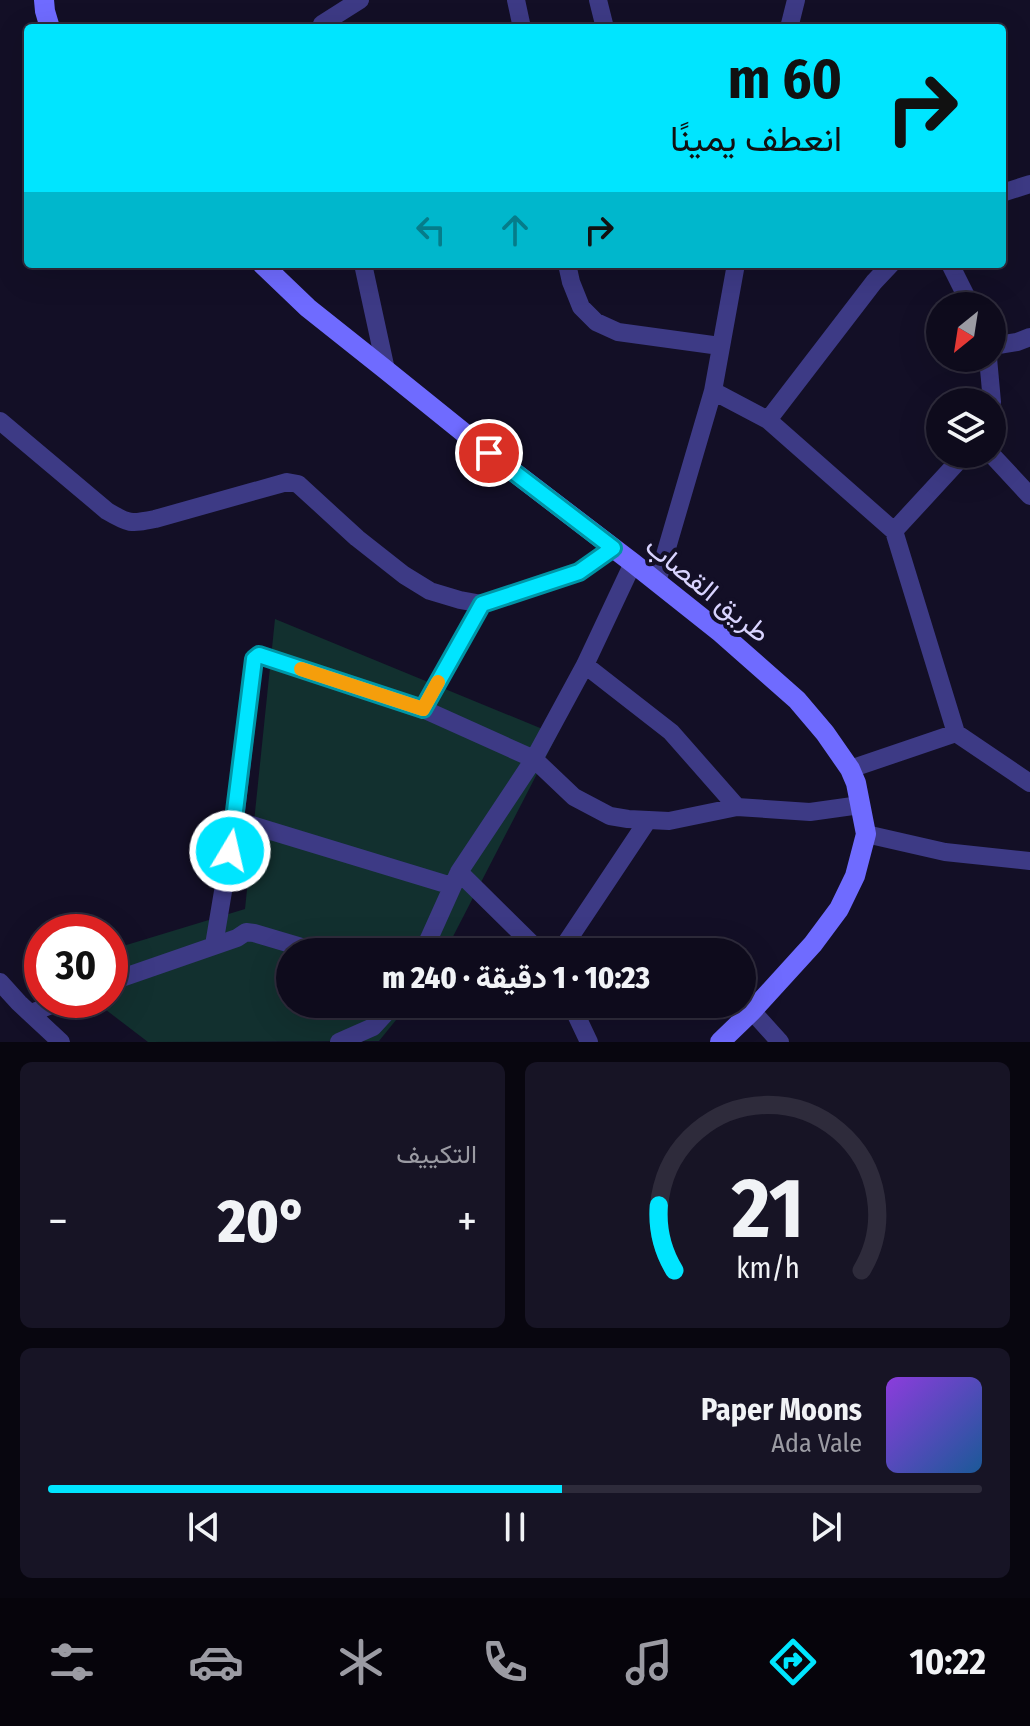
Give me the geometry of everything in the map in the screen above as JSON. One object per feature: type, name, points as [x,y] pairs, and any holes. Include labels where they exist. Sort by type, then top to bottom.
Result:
[{"type":"main road","points":[[44,0],[49,24]]},
{"type":"main road","name":"طريق القصاب","points":[[266,268],[308,308],[721,633],[797,700],[850,769],[856,783],[866,834],[855,876],[839,909],[813,944],[756,1007]]},
{"type":"main road","name":"طريق القصاب","points":[[720,1042],[745,1018]]},
{"type":"street","points":[[322,24],[360,0]]},
{"type":"street","points":[[516,0],[521,24]]},
{"type":"street","points":[[598,0],[604,24]]},
{"type":"street","points":[[790,24],[796,0]]},
{"type":"street","points":[[1006,192],[1030,184]]},
{"type":"street","points":[[364,268],[386,370]]},
{"type":"street","points":[[568,268],[581,307],[596,322],[618,332],[720,346]]},
{"type":"street","points":[[657,582],[713,391],[735,268]]},
{"type":"street","points":[[768,420],[887,268]]},
{"type":"street","points":[[952,268],[964,292]]},
{"type":"street","points":[[1006,344],[1030,337]]},
{"type":"street","points":[[713,391],[768,420],[894,531],[956,733],[1030,783]]},
{"type":"street","points":[[0,421],[107,511],[126,522],[155,519],[287,482],[298,484],[357,538],[404,575],[430,591],[460,600],[482,604],[579,572],[613,548]]},
{"type":"street","points":[[894,531],[952,468]]},
{"type":"street","points":[[1006,468],[1028,489]]},
{"type":"street","points":[[429,938],[456,879],[534,759],[585,665],[633,563]]},
{"type":"street","points":[[423,709],[482,604]]},
{"type":"street","points":[[214,945],[235,820],[254,659],[259,655],[423,709],[534,759],[574,797],[610,816],[669,821],[737,807],[810,812],[860,805]]},
{"type":"street","points":[[585,665],[671,732],[737,807]]},
{"type":"street","points":[[850,769],[956,733]]},
{"type":"street","points":[[235,820],[456,879],[524,938]]},
{"type":"street","points":[[569,938],[648,820]]},
{"type":"street","points":[[866,834],[945,852],[1030,861]]},
{"type":"street","points":[[128,976],[237,938],[246,932],[276,940]]},
{"type":"street","points":[[0,982],[24,1007]]},
{"type":"street","points":[[0,997],[24,1008]]},
{"type":"street","points":[[756,1015],[780,1042]]},
{"type":"street","points":[[36,1018],[61,1042]]},
{"type":"street","points":[[339,1042],[360,1038],[381,1018]]},
{"type":"street","points":[[578,1018],[589,1042]]},
{"type":"green space","points":[[275,619],[557,735],[452,938],[276,938],[276,1018],[398,1018],[379,1041],[148,1042],[117,1018],[128,1018],[128,945],[245,909]]},
{"type":"slow traffic","points":[[301,669],[423,709],[438,682]]},
{"type":"route","points":[[230,851],[256,656],[423,709],[482,604],[579,572],[613,548],[489,453]]}]
